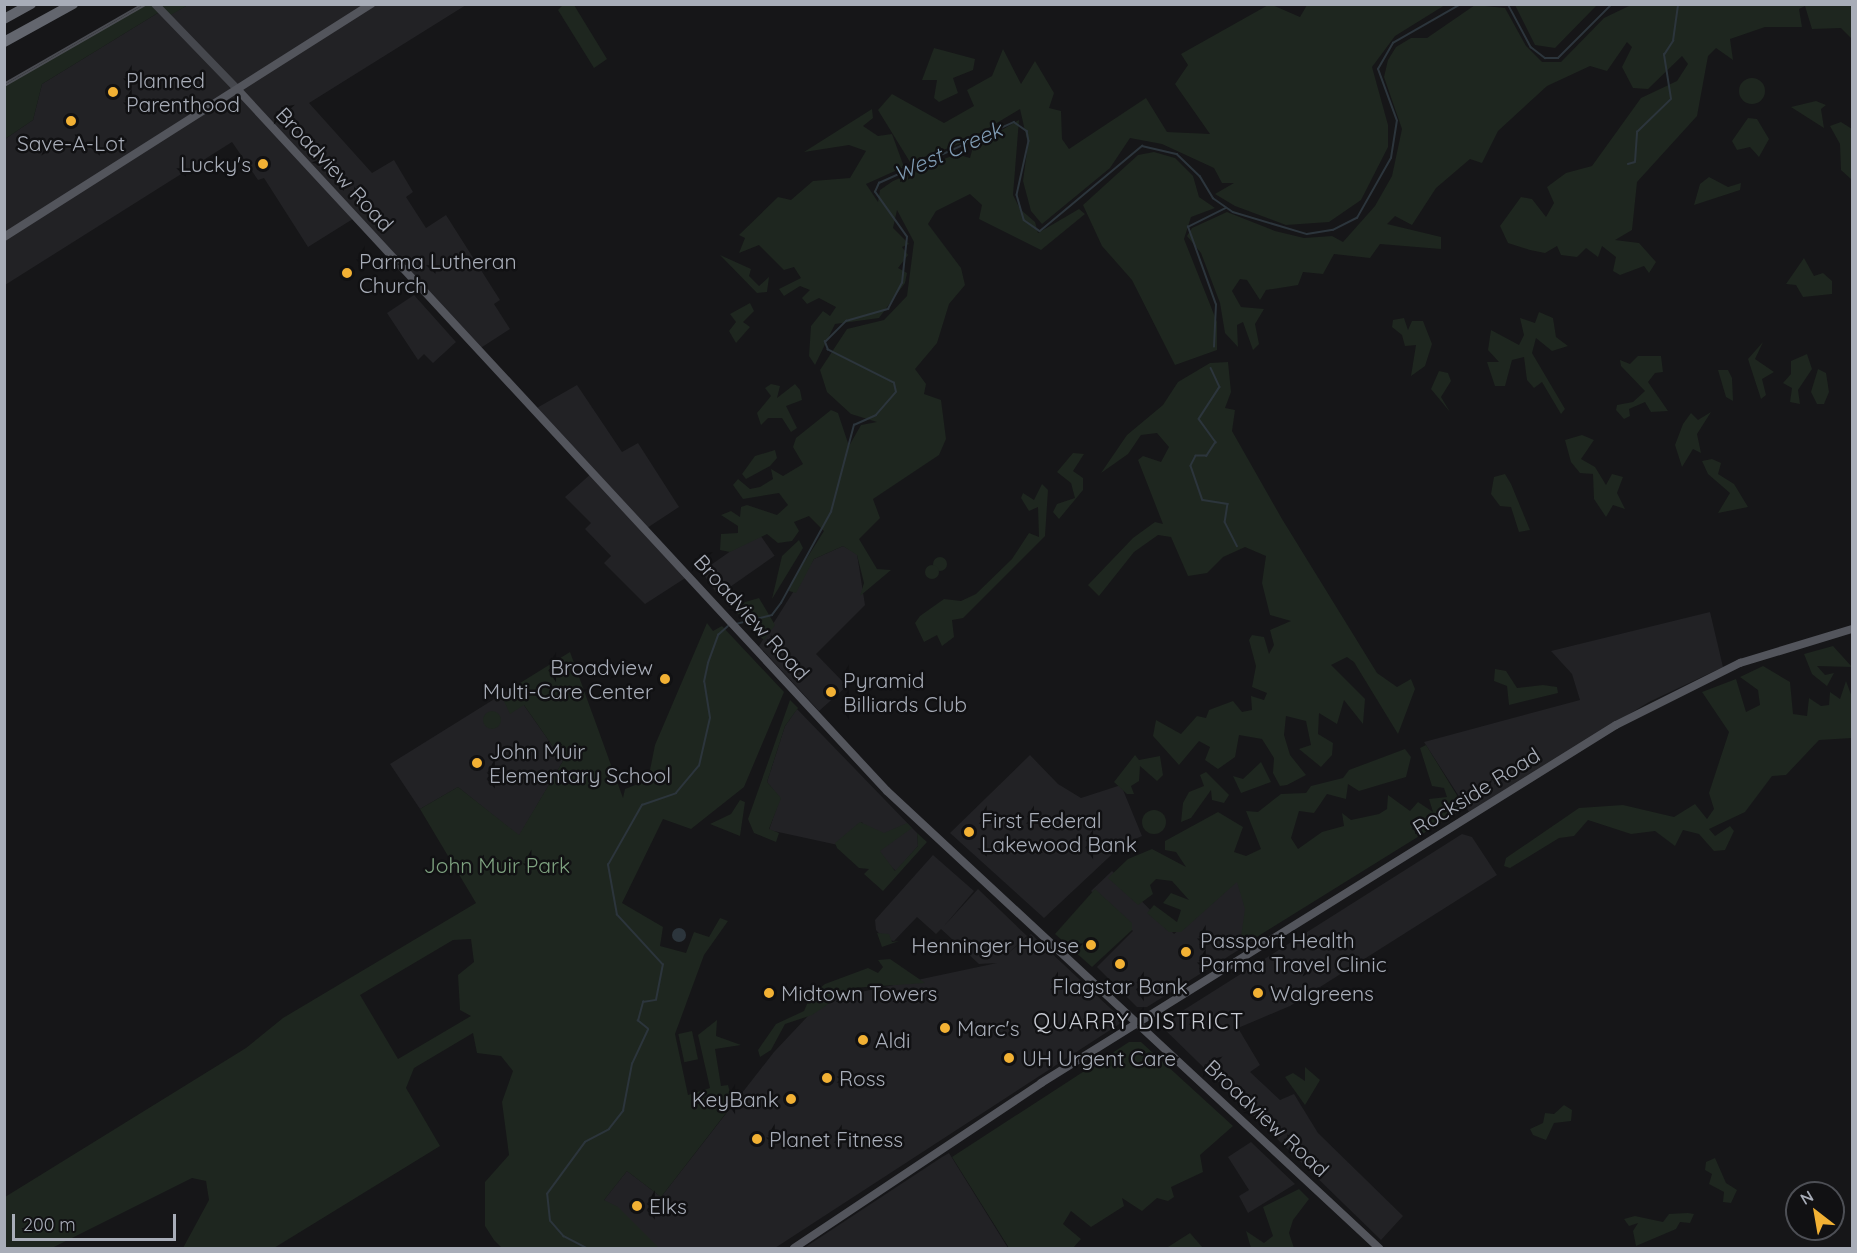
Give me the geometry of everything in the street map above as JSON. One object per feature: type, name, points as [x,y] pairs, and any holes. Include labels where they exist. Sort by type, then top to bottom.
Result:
[{"type":"highway","points":[[4,19],[31,4]]},
{"type":"highway","points":[[4,42],[73,4]]},
{"type":"main road","name":"Broadview Road","points":[[155,4],[238,90],[893,797],[1379,1248]]},
{"type":"main road","points":[[4,237],[371,4]]},
{"type":"main road","name":"Rockside Road","points":[[794,1248],[1139,1024],[1653,703],[1740,663],[1852,629]]},
{"type":"shaded area","points":[[188,5],[466,5],[309,103],[372,173],[394,160],[413,192],[406,197],[426,228],[446,215],[500,300],[494,304],[510,329],[479,349],[356,217],[308,247],[264,178],[258,180],[232,142],[5,285],[5,139],[33,120],[42,84],[161,11],[167,16]]},
{"type":"shaded area","points":[[414,295],[456,342],[433,363],[424,354],[418,360],[387,313]]},
{"type":"shaded area","points":[[577,385],[622,452],[638,443],[679,507],[647,528],[690,575],[645,604],[604,563],[611,556],[585,529],[591,523],[565,497],[593,472],[535,409]]},
{"type":"shaded area","points":[[758,532],[775,556],[718,595],[701,572]]},
{"type":"shaded area","points":[[843,546],[857,554],[865,605],[816,654],[847,686],[819,711],[759,646],[814,559]]},
{"type":"shaded area","points":[[1710,612],[1723,667],[1649,702],[1469,812],[1424,742],[1580,700],[1572,674],[1551,651]]},
{"type":"shaded area","name":"John Muir Elementary School","points":[[512,688],[563,761],[519,836],[458,787],[420,809],[390,764]]},
{"type":"shaded area","points":[[797,709],[917,833],[918,846],[896,871],[877,854],[862,822],[838,845],[769,830],[780,798],[767,782],[785,726]]},
{"type":"shaded area","points":[[1030,755],[1058,784],[1081,798],[1121,785],[1142,836],[1122,845],[1044,918],[950,833]]},
{"type":"shaded area","points":[[1462,834],[1472,837],[1497,875],[1290,1006],[1238,1028],[1260,1065],[1250,1072],[1280,1100],[1294,1094],[1318,1133],[1403,1216],[1381,1240],[1160,1025]]},
{"type":"shaded area","points":[[933,855],[974,891],[944,926],[978,889],[1027,936],[1006,955],[1031,934],[1124,1021],[775,1248],[640,1248],[604,1200],[627,1171],[661,1197],[774,1052],[823,1000],[997,963],[979,964],[941,929],[936,934],[917,917],[894,941],[884,939],[876,930],[875,920]]},
{"type":"shaded area","points":[[1112,871],[1174,934],[1241,878],[1251,909],[1253,941],[1147,1007],[1137,1007],[1097,967],[1133,931],[1091,891]]},
{"type":"shaded area","points":[[679,928],[684,930],[686,935],[684,940],[679,942],[674,940],[672,935],[674,930]]},
{"type":"shaded area","points":[[1251,1142],[1295,1184],[1248,1213],[1239,1196],[1249,1190],[1228,1157]]},
{"type":"shaded area","points":[[949,1153],[1008,1248],[804,1248],[942,1157]]},
{"type":"green space","points":[[564,4],[574,5],[607,59],[594,68],[558,10]]},
{"type":"green space","points":[[1270,4],[1300,17],[1307,5],[1445,5],[1395,36],[1372,67],[1388,125],[1388,147],[1361,200],[1329,222],[1286,225],[1235,206],[1215,194],[1234,183],[1222,183],[1214,168],[1162,144],[1130,138],[1110,168],[1042,224],[1031,211],[1023,181],[1028,144],[1020,109],[965,142],[910,162],[878,110],[892,94],[944,123],[974,106],[967,90],[992,76],[1003,49],[1021,84],[1035,61],[1054,93],[1049,108],[1061,111],[1062,139],[1069,149],[1146,98],[1167,132],[1210,134],[1175,84],[1188,65],[1181,54]]},
{"type":"green space","points":[[145,5],[188,5],[167,17],[161,11],[42,84],[33,120],[5,139],[5,85]]},
{"type":"green space","points":[[1475,5],[1505,8],[1526,46],[1542,62],[1561,62],[1604,18],[1631,5],[1852,5],[1852,39],[1841,28],[1812,29],[1805,6],[1799,9],[1802,27],[1765,27],[1730,39],[1733,60],[1716,48],[1708,56],[1697,116],[1637,182],[1632,230],[1615,240],[1639,243],[1656,262],[1649,273],[1644,266],[1620,275],[1613,271],[1616,257],[1602,246],[1598,257],[1586,248],[1577,257],[1561,255],[1557,246],[1545,253],[1530,250],[1508,243],[1500,226],[1521,197],[1532,199],[1546,217],[1554,203],[1547,187],[1566,173],[1592,166],[1641,98],[1677,81],[1688,64],[1682,56],[1648,89],[1633,88],[1622,67],[1632,47],[1627,42],[1607,71],[1590,66],[1547,86],[1498,131],[1482,163],[1470,159],[1436,188],[1412,225],[1395,216],[1387,224],[1441,237],[1441,249],[1380,244],[1370,258],[1334,254],[1323,274],[1303,272],[1298,285],[1266,290],[1260,300],[1247,280],[1240,279],[1232,291],[1241,307],[1264,309],[1255,324],[1259,344],[1253,350],[1243,322],[1237,325],[1238,347],[1225,333],[1220,303],[1201,253],[1187,236],[1192,228],[1227,212],[1275,231],[1304,238],[1332,236],[1343,242],[1375,206],[1392,176],[1402,129],[1384,77],[1388,60],[1396,47],[1411,38],[1427,38]]},
{"type":"green space","points":[[1515,5],[1597,5],[1555,48],[1535,45]]},
{"type":"green space","points":[[934,48],[975,59],[973,70],[953,78],[958,93],[939,102],[934,98],[937,80],[922,80]]},
{"type":"green space","points":[[1752,78],[1761,82],[1765,91],[1761,100],[1752,104],[1743,100],[1739,91],[1743,82]]},
{"type":"green space","points":[[1816,101],[1826,105],[1821,109],[1824,128],[1791,107]]},
{"type":"green space","points":[[872,109],[873,118],[863,126],[878,136],[892,134],[904,167],[866,184],[878,202],[880,190],[893,181],[956,154],[970,158],[973,147],[1019,120],[1013,195],[1020,209],[1035,222],[1038,233],[1079,209],[1085,214],[1041,250],[979,219],[982,205],[970,194],[936,211],[928,224],[961,268],[965,285],[949,304],[937,343],[915,369],[926,384],[924,394],[941,400],[946,439],[939,455],[873,499],[880,518],[859,539],[877,569],[891,570],[860,596],[864,583],[857,555],[843,546],[814,559],[796,593],[789,591],[791,583],[824,531],[809,516],[794,522],[799,531],[792,541],[778,543],[767,534],[730,552],[720,550],[721,534],[738,533],[738,526],[721,515],[731,511],[740,517],[741,507],[747,505],[777,515],[788,505],[779,493],[743,499],[733,485],[738,479],[750,489],[760,487],[773,479],[771,469],[783,476],[803,464],[793,447],[796,438],[831,410],[838,413],[849,446],[861,425],[877,422],[851,414],[827,392],[820,370],[847,329],[884,320],[907,296],[914,242],[897,210],[893,228],[909,244],[902,247],[908,255],[898,268],[907,273],[905,283],[879,318],[835,324],[815,365],[809,356],[811,326],[823,311],[830,316],[836,307],[819,298],[807,304],[802,298],[810,290],[800,286],[784,296],[779,289],[801,278],[794,267],[784,270],[759,245],[739,253],[745,238],[739,235],[778,197],[791,200],[813,181],[850,178],[866,151],[849,145],[804,152]]},
{"type":"green space","points":[[1748,118],[1757,119],[1769,139],[1759,157],[1750,147],[1737,150],[1732,141]]},
{"type":"green space","points":[[1841,122],[1852,129],[1852,180],[1841,170],[1840,144],[1830,126]]},
{"type":"green space","points":[[1154,152],[1175,158],[1193,176],[1199,197],[1215,208],[1191,217],[1184,239],[1217,322],[1217,350],[1175,365],[1132,280],[1102,246],[1083,205],[1138,155]]},
{"type":"green space","points":[[1709,177],[1728,187],[1741,183],[1740,190],[1694,205],[1700,184]]},
{"type":"green space","points":[[720,255],[751,269],[749,276],[759,286],[769,277],[767,292],[757,293]]},
{"type":"green space","points":[[1804,258],[1814,276],[1823,273],[1832,281],[1832,294],[1803,297],[1796,285],[1786,284]]},
{"type":"green space","points":[[750,303],[754,311],[743,322],[750,327],[736,343],[729,331],[736,322],[730,314]]},
{"type":"green space","points":[[1539,312],[1553,318],[1556,337],[1568,346],[1552,351],[1536,338],[1532,353],[1565,409],[1561,414],[1542,382],[1534,388],[1527,380],[1524,357],[1512,360],[1505,386],[1495,386],[1487,362],[1499,362],[1488,350],[1491,330],[1519,345],[1524,335],[1520,318],[1535,323]]},
{"type":"green space","points":[[1404,318],[1408,330],[1412,321],[1423,321],[1432,344],[1425,366],[1411,376],[1416,345],[1405,346],[1402,335],[1392,327],[1393,320]]},
{"type":"green space","points":[[1763,342],[1755,359],[1774,372],[1762,379],[1766,395],[1761,399],[1748,359]]},
{"type":"green space","points":[[1618,349],[1620,360],[1630,364],[1638,356],[1661,356],[1663,372],[1655,373],[1648,382],[1668,411],[1651,412],[1645,402],[1629,409],[1630,416],[1624,419],[1616,410],[1617,405],[1633,402],[1645,391],[1621,366]]},
{"type":"green space","points":[[1807,354],[1812,369],[1798,390],[1800,404],[1790,402],[1792,388],[1783,383],[1791,374],[1791,361]]},
{"type":"green space","points":[[1228,362],[1231,392],[1225,408],[1235,410],[1232,431],[1282,519],[1377,673],[1397,687],[1411,679],[1415,689],[1398,734],[1354,662],[1347,657],[1331,665],[1365,699],[1363,724],[1344,700],[1337,724],[1319,713],[1318,734],[1333,743],[1332,755],[1321,767],[1299,749],[1311,745],[1306,721],[1286,716],[1284,735],[1290,755],[1306,775],[1287,785],[1280,786],[1273,773],[1274,758],[1262,739],[1239,735],[1235,757],[1218,769],[1205,760],[1210,747],[1199,741],[1179,765],[1153,736],[1156,720],[1181,734],[1197,716],[1206,718],[1209,710],[1233,701],[1242,712],[1252,710],[1251,696],[1264,700],[1267,693],[1252,687],[1256,666],[1249,640],[1252,635],[1264,637],[1269,654],[1274,645],[1270,630],[1291,621],[1270,615],[1262,583],[1266,556],[1245,547],[1223,557],[1207,573],[1188,576],[1171,537],[1158,535],[1134,552],[1099,596],[1088,585],[1133,538],[1155,522],[1163,524],[1138,460],[1143,456],[1161,462],[1169,447],[1157,433],[1141,435],[1128,454],[1101,473],[1127,435],[1163,405],[1178,382],[1210,363]]},
{"type":"green space","points":[[1818,369],[1826,373],[1829,392],[1824,404],[1817,404],[1811,392]]},
{"type":"green space","points":[[1718,370],[1728,370],[1732,378],[1733,401],[1726,397]]},
{"type":"green space","points":[[1439,371],[1448,373],[1451,381],[1441,397],[1450,412],[1431,389]]},
{"type":"green space","points":[[771,384],[780,386],[777,398],[795,384],[800,390],[802,400],[786,406],[797,428],[791,432],[782,418],[768,418],[761,425],[757,413],[771,396],[765,388]]},
{"type":"green space","points":[[1711,412],[1697,434],[1701,453],[1693,449],[1682,467],[1675,445],[1683,424],[1691,413],[1698,420]]},
{"type":"green space","points":[[1582,435],[1594,440],[1581,459],[1595,467],[1606,485],[1612,474],[1623,477],[1617,493],[1625,509],[1613,505],[1606,517],[1594,499],[1593,474],[1580,473],[1571,462],[1565,440]]},
{"type":"green space","points":[[775,450],[777,458],[770,466],[746,479],[742,474],[755,456]]},
{"type":"green space","points":[[1073,453],[1084,454],[1073,471],[1083,478],[1083,490],[1059,519],[1053,512],[1057,504],[1075,498],[1071,483],[1057,472]]},
{"type":"green space","points":[[1712,459],[1721,463],[1718,474],[1734,484],[1748,507],[1718,513],[1730,493],[1708,474],[1702,461]]},
{"type":"green space","points":[[1505,474],[1530,530],[1519,532],[1511,507],[1500,506],[1491,494],[1494,477]]},
{"type":"green space","points":[[1042,484],[1048,490],[1045,536],[963,618],[952,620],[954,637],[942,646],[937,635],[924,642],[915,623],[920,616],[944,599],[961,601],[976,594],[1012,559],[1029,533],[1039,537],[1038,507],[1029,511],[1021,498],[1023,493],[1034,500]]},
{"type":"green space","points":[[799,540],[803,548],[772,599],[782,556]]},
{"type":"green space","points":[[937,557],[943,557],[947,564],[943,571],[937,571],[933,567],[933,561]]},
{"type":"green space","points":[[929,565],[935,565],[939,572],[935,579],[929,579],[925,575],[925,569]]},
{"type":"green space","points":[[759,598],[775,625],[764,640],[749,627],[758,621],[754,615],[736,614],[745,602]]},
{"type":"green space","name":"John Muir Park","points":[[707,623],[713,631],[722,626],[784,692],[744,787],[691,829],[663,819],[622,903],[663,927],[660,946],[686,953],[694,932],[709,937],[720,918],[728,921],[704,955],[675,1034],[688,1095],[710,1088],[698,1035],[717,1020],[716,1036],[741,1045],[715,1049],[721,1086],[728,1085],[733,1104],[661,1197],[627,1171],[604,1200],[618,1207],[659,1248],[502,1248],[494,1240],[485,1226],[485,1182],[509,1155],[502,1102],[513,1071],[501,1056],[477,1053],[473,1033],[414,1068],[406,1088],[440,1146],[274,1248],[183,1248],[209,1200],[206,1181],[192,1178],[52,1248],[5,1248],[5,1197],[246,1048],[283,1018],[476,903],[420,809],[458,787],[519,835],[563,761],[524,705],[510,714],[504,701],[518,697],[512,688],[570,652],[623,798],[625,789],[648,780],[655,745]],"holes":[[[471,939],[474,962],[458,975],[460,1010],[471,1016],[398,1059],[360,995],[453,940]]]},
{"type":"green space","points":[[1833,646],[1852,667],[1817,666],[1825,675],[1834,673],[1827,686],[1812,674],[1804,654]]},
{"type":"green space","points":[[1763,666],[1790,682],[1793,714],[1807,716],[1809,698],[1821,706],[1829,705],[1830,692],[1840,699],[1846,681],[1852,697],[1852,738],[1819,740],[1786,775],[1772,776],[1745,812],[1709,829],[1715,836],[1730,826],[1734,831],[1725,850],[1714,851],[1699,834],[1683,830],[1675,846],[1655,831],[1631,834],[1588,820],[1574,836],[1559,838],[1510,868],[1504,866],[1506,858],[1579,808],[1623,805],[1674,817],[1695,804],[1707,819],[1714,809],[1709,793],[1729,732],[1702,692],[1736,679],[1746,712],[1760,705],[1758,690],[1740,677]]},
{"type":"green space","points":[[1495,669],[1506,671],[1517,688],[1543,685],[1557,687],[1558,693],[1509,705],[1507,686],[1494,681]]},
{"type":"green space","points":[[790,700],[798,708],[785,726],[767,782],[781,798],[769,829],[779,833],[776,842],[754,833],[748,819]]},
{"type":"green space","points":[[492,711],[498,714],[501,720],[498,726],[492,729],[486,726],[483,720],[486,714]]},
{"type":"green space","points":[[1426,745],[1458,797],[1474,802],[1247,943],[1241,937],[1245,909],[1237,882],[1181,932],[1169,932],[1147,913],[1154,905],[1177,922],[1181,910],[1163,903],[1171,893],[1189,900],[1172,881],[1156,879],[1150,885],[1153,894],[1138,905],[1108,878],[1128,859],[1152,849],[1186,867],[1176,852],[1165,850],[1165,841],[1218,812],[1243,827],[1234,852],[1246,856],[1261,849],[1246,811],[1258,812],[1281,794],[1306,793],[1311,786],[1343,778],[1349,770],[1405,749],[1411,757],[1406,777],[1359,791],[1348,784],[1346,799],[1327,794],[1314,813],[1299,811],[1291,838],[1298,849],[1322,832],[1344,826],[1342,813],[1351,820],[1379,814],[1387,809],[1388,795],[1410,811],[1418,802],[1433,812],[1429,799],[1447,797],[1444,788],[1432,786],[1420,748]]},
{"type":"green space","points":[[1135,755],[1139,760],[1160,756],[1163,775],[1157,781],[1140,766],[1139,781],[1131,786],[1134,794],[1127,794],[1114,782]]},
{"type":"green space","points":[[1261,762],[1271,782],[1241,793],[1233,776],[1243,779]]},
{"type":"green space","points":[[1206,772],[1229,795],[1224,803],[1212,800],[1211,790],[1191,818],[1181,822],[1183,803],[1189,792],[1204,786],[1200,775]]},
{"type":"green space","points":[[740,800],[745,802],[740,836],[710,824],[731,814]]},
{"type":"green space","points":[[1154,810],[1163,813],[1166,822],[1163,831],[1154,834],[1145,831],[1142,822],[1145,813]]},
{"type":"green space","points":[[860,822],[884,833],[907,823],[912,828],[880,851],[895,871],[918,846],[917,833],[927,842],[883,891],[864,874],[869,869],[859,868],[837,848],[835,843]]},
{"type":"green space","points":[[1095,889],[1132,923],[1132,930],[1092,967],[1055,934]]},
{"type":"green space","points":[[877,933],[889,934],[892,942],[899,941],[882,947]]},
{"type":"green space","points":[[890,959],[925,983],[852,988],[812,1015],[785,1024],[771,1050],[760,1057],[758,1050],[776,1024],[804,1011],[811,995],[825,984],[868,968],[878,973],[883,967],[878,960]]},
{"type":"green space","points":[[692,1031],[698,1059],[684,1062],[678,1034]]},
{"type":"green space","points":[[1129,1042],[1141,1042],[1233,1126],[1200,1155],[1203,1172],[1171,1187],[1174,1197],[1168,1201],[1157,1198],[1142,1211],[1122,1198],[1124,1206],[1091,1227],[1071,1211],[1063,1224],[1081,1239],[1073,1248],[1009,1248],[952,1157]]},
{"type":"green space","points":[[1305,1067],[1320,1080],[1305,1105],[1285,1077],[1293,1073],[1305,1081]]},
{"type":"green space","points":[[1564,1105],[1572,1110],[1571,1121],[1554,1123],[1546,1140],[1533,1135],[1530,1129],[1543,1123],[1545,1113],[1554,1114]]},
{"type":"green space","points":[[1715,1158],[1726,1183],[1737,1190],[1731,1203],[1723,1202],[1724,1192],[1709,1184],[1712,1174],[1705,1170],[1706,1162]]},
{"type":"green space","points":[[1299,1189],[1309,1199],[1293,1220],[1289,1233],[1294,1248],[1251,1248],[1246,1231],[1264,1243],[1273,1236],[1263,1207]]},
{"type":"green space","points":[[1669,1214],[1694,1214],[1690,1223],[1680,1222],[1676,1229],[1636,1246],[1633,1231],[1638,1223],[1629,1226],[1624,1219],[1635,1216],[1663,1222]]},
{"type":"green space","points":[[1190,1233],[1203,1248],[1168,1248],[1168,1247]]},
{"type":"waterway","name":"West Creek","points":[[736,624],[772,615],[781,603],[831,512],[854,425],[876,415],[896,392],[894,383],[828,350],[825,342],[846,321],[888,309],[902,283],[907,237],[875,192],[879,183],[1014,122],[1027,131],[1029,141],[1017,195],[1024,220],[1040,231],[1142,146],[1177,154],[1200,176],[1213,198],[1233,212],[1307,234],[1333,230],[1357,218],[1391,158],[1397,121],[1378,69],[1393,43],[1461,4]]},
{"type":"waterway","name":"West Creek","points":[[1508,4],[1531,47],[1545,58],[1558,58],[1612,4]]},
{"type":"waterway","points":[[1628,164],[1635,162],[1637,132],[1671,99],[1664,55],[1673,41],[1678,4]]},
{"type":"waterway","points":[[1214,347],[1216,305],[1188,227],[1226,208]]},
{"type":"waterway","points":[[1211,368],[1220,387],[1199,419],[1216,442],[1207,456],[1196,456],[1191,466],[1203,500],[1228,504],[1225,522],[1237,546]]},
{"type":"waterway","name":"West Creek","points":[[586,1248],[564,1237],[550,1221],[547,1194],[585,1142],[609,1129],[623,1111],[632,1064],[648,1029],[638,1021],[643,1002],[656,1000],[663,965],[617,915],[608,865],[642,805],[676,793],[699,766],[710,718],[704,682],[718,635],[728,626]]},
{"type":"railway","points":[[4,85],[145,4]]},
{"type":"place","name":"Planned Parenthood","points":[[113,92]]},
{"type":"place","name":"Save-A-Lot","points":[[71,121]]},
{"type":"place","name":"Lucky's","points":[[263,164]]},
{"type":"place","name":"Parma Lutheran Church","points":[[347,273]]},
{"type":"place","name":"Broadview Multi-Care Center","points":[[665,679]]},
{"type":"place","name":"Pyramid Billiards Club","points":[[831,692]]},
{"type":"place","name":"John Muir Elementary School","points":[[477,763]]},
{"type":"place","name":"First Federal Lakewood Bank","points":[[969,832]]},
{"type":"place","name":"Henninger House","points":[[1091,945]]},
{"type":"place","name":"Passport Health Parma Travel Clinic","points":[[1186,952]]},
{"type":"place","name":"Flagstar Bank","points":[[1120,964]]},
{"type":"place","name":"Midtown Towers","points":[[769,993]]},
{"type":"place","name":"Walgreens","points":[[1258,993]]},
{"type":"place","name":"Marc's","points":[[945,1028]]},
{"type":"place","name":"Aldi","points":[[863,1040]]},
{"type":"place","name":"UH Urgent Care","points":[[1009,1058]]},
{"type":"place","name":"Ross","points":[[827,1078]]},
{"type":"place","name":"KeyBank","points":[[791,1099]]},
{"type":"place","name":"Planet Fitness","points":[[757,1139]]},
{"type":"place","name":"Elks","points":[[637,1206]]},
{"type":"district","name":"QUARRY DISTRICT","points":[[1139,1022]]}]
